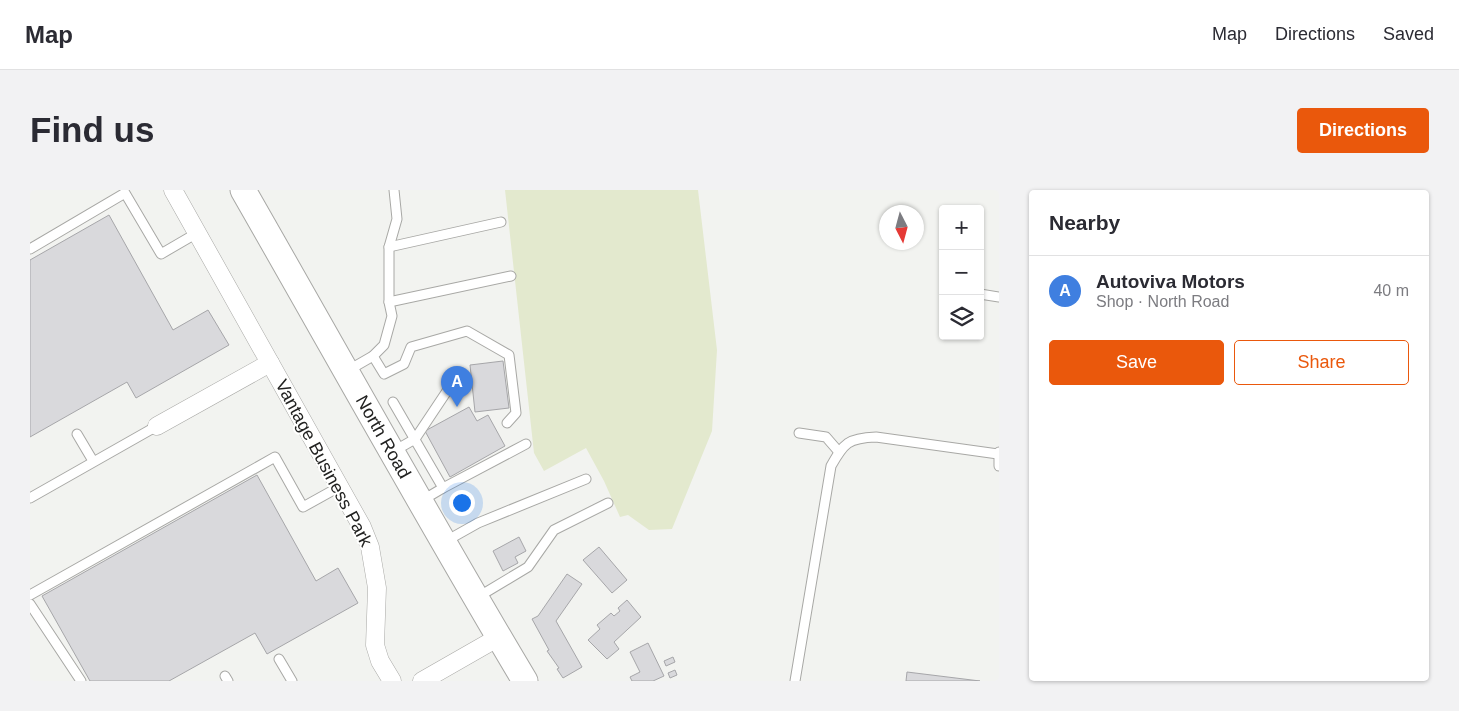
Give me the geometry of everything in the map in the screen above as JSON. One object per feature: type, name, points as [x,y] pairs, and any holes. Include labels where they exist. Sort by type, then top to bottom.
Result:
[{"type":"main road","name":"North Road","points":[[243,190],[443,543],[525,681]]},
{"type":"street","name":"Vantage Business Park","points":[[173,190],[362,527],[370,547],[377,588],[375,645],[380,661],[392,681]]},
{"type":"street","name":"Vantage Business Park","points":[[157,426],[270,363]]},
{"type":"street","points":[[422,681],[499,637]]},
{"type":"lane","points":[[347,371],[373,356],[384,345],[392,316],[389,302],[389,247],[397,219],[394,190]]},
{"type":"lane","points":[[30,249],[125,194],[161,254],[197,233]]},
{"type":"lane","points":[[389,247],[501,222]]},
{"type":"lane","points":[[389,302],[511,276]]},
{"type":"lane","points":[[984,295],[999,297]]},
{"type":"lane","points":[[373,356],[384,374],[404,364],[411,347],[466,331],[510,355],[516,413],[507,423]]},
{"type":"lane","points":[[392,452],[415,439],[458,373]]},
{"type":"lane","points":[[393,402],[443,488]]},
{"type":"lane","points":[[30,498],[157,426]]},
{"type":"lane","points":[[799,433],[826,437],[839,452]]},
{"type":"lane","points":[[77,434],[94,461]]},
{"type":"lane","points":[[795,681],[831,466],[842,447],[860,438],[876,437],[999,453],[999,466]]},
{"type":"lane","points":[[420,502],[526,444]]},
{"type":"lane","points":[[30,595],[275,457],[303,507],[339,486]]},
{"type":"lane","points":[[443,543],[478,522],[586,479]]},
{"type":"lane","points":[[476,598],[528,567],[554,530],[608,503]]},
{"type":"lane","points":[[30,604],[81,681]]},
{"type":"lane","points":[[279,659],[292,681]]},
{"type":"green space","points":[[505,190],[698,190],[717,350],[712,431],[672,529],[649,530],[628,515],[620,517],[604,481],[586,448],[544,471],[534,453]]},
{"type":"building","points":[[109,215],[173,330],[208,310],[229,345],[136,398],[127,382],[30,437],[30,260]]},
{"type":"building","points":[[503,361],[509,408],[475,412],[470,365]]},
{"type":"building","points":[[469,407],[477,421],[488,415],[505,446],[450,477],[425,431]]},
{"type":"building","points":[[257,475],[316,581],[338,568],[358,603],[267,654],[255,633],[169,681],[90,681],[42,596]]},
{"type":"building","points":[[519,537],[526,551],[515,557],[518,563],[503,571],[493,551]]},
{"type":"building","points":[[599,547],[627,580],[612,593],[583,560]]},
{"type":"building","points":[[567,574],[582,584],[556,621],[582,667],[563,678],[557,669],[559,668],[547,651],[549,650],[532,619],[538,616]]},
{"type":"building","points":[[627,600],[641,617],[614,642],[619,649],[607,659],[588,640],[600,629],[597,625],[611,613],[614,616],[620,611],[618,608]]},
{"type":"building","points":[[648,643],[664,676],[653,681],[632,681],[630,677],[640,672],[630,652]]},
{"type":"building","points":[[673,657],[675,662],[666,666],[664,661]]},
{"type":"building","points":[[675,670],[677,675],[670,678],[668,673]]},
{"type":"building","points":[[907,672],[980,681],[906,681]]},
{"type":"place","name":"Autoviva Motors","points":[[457,407]]}]
